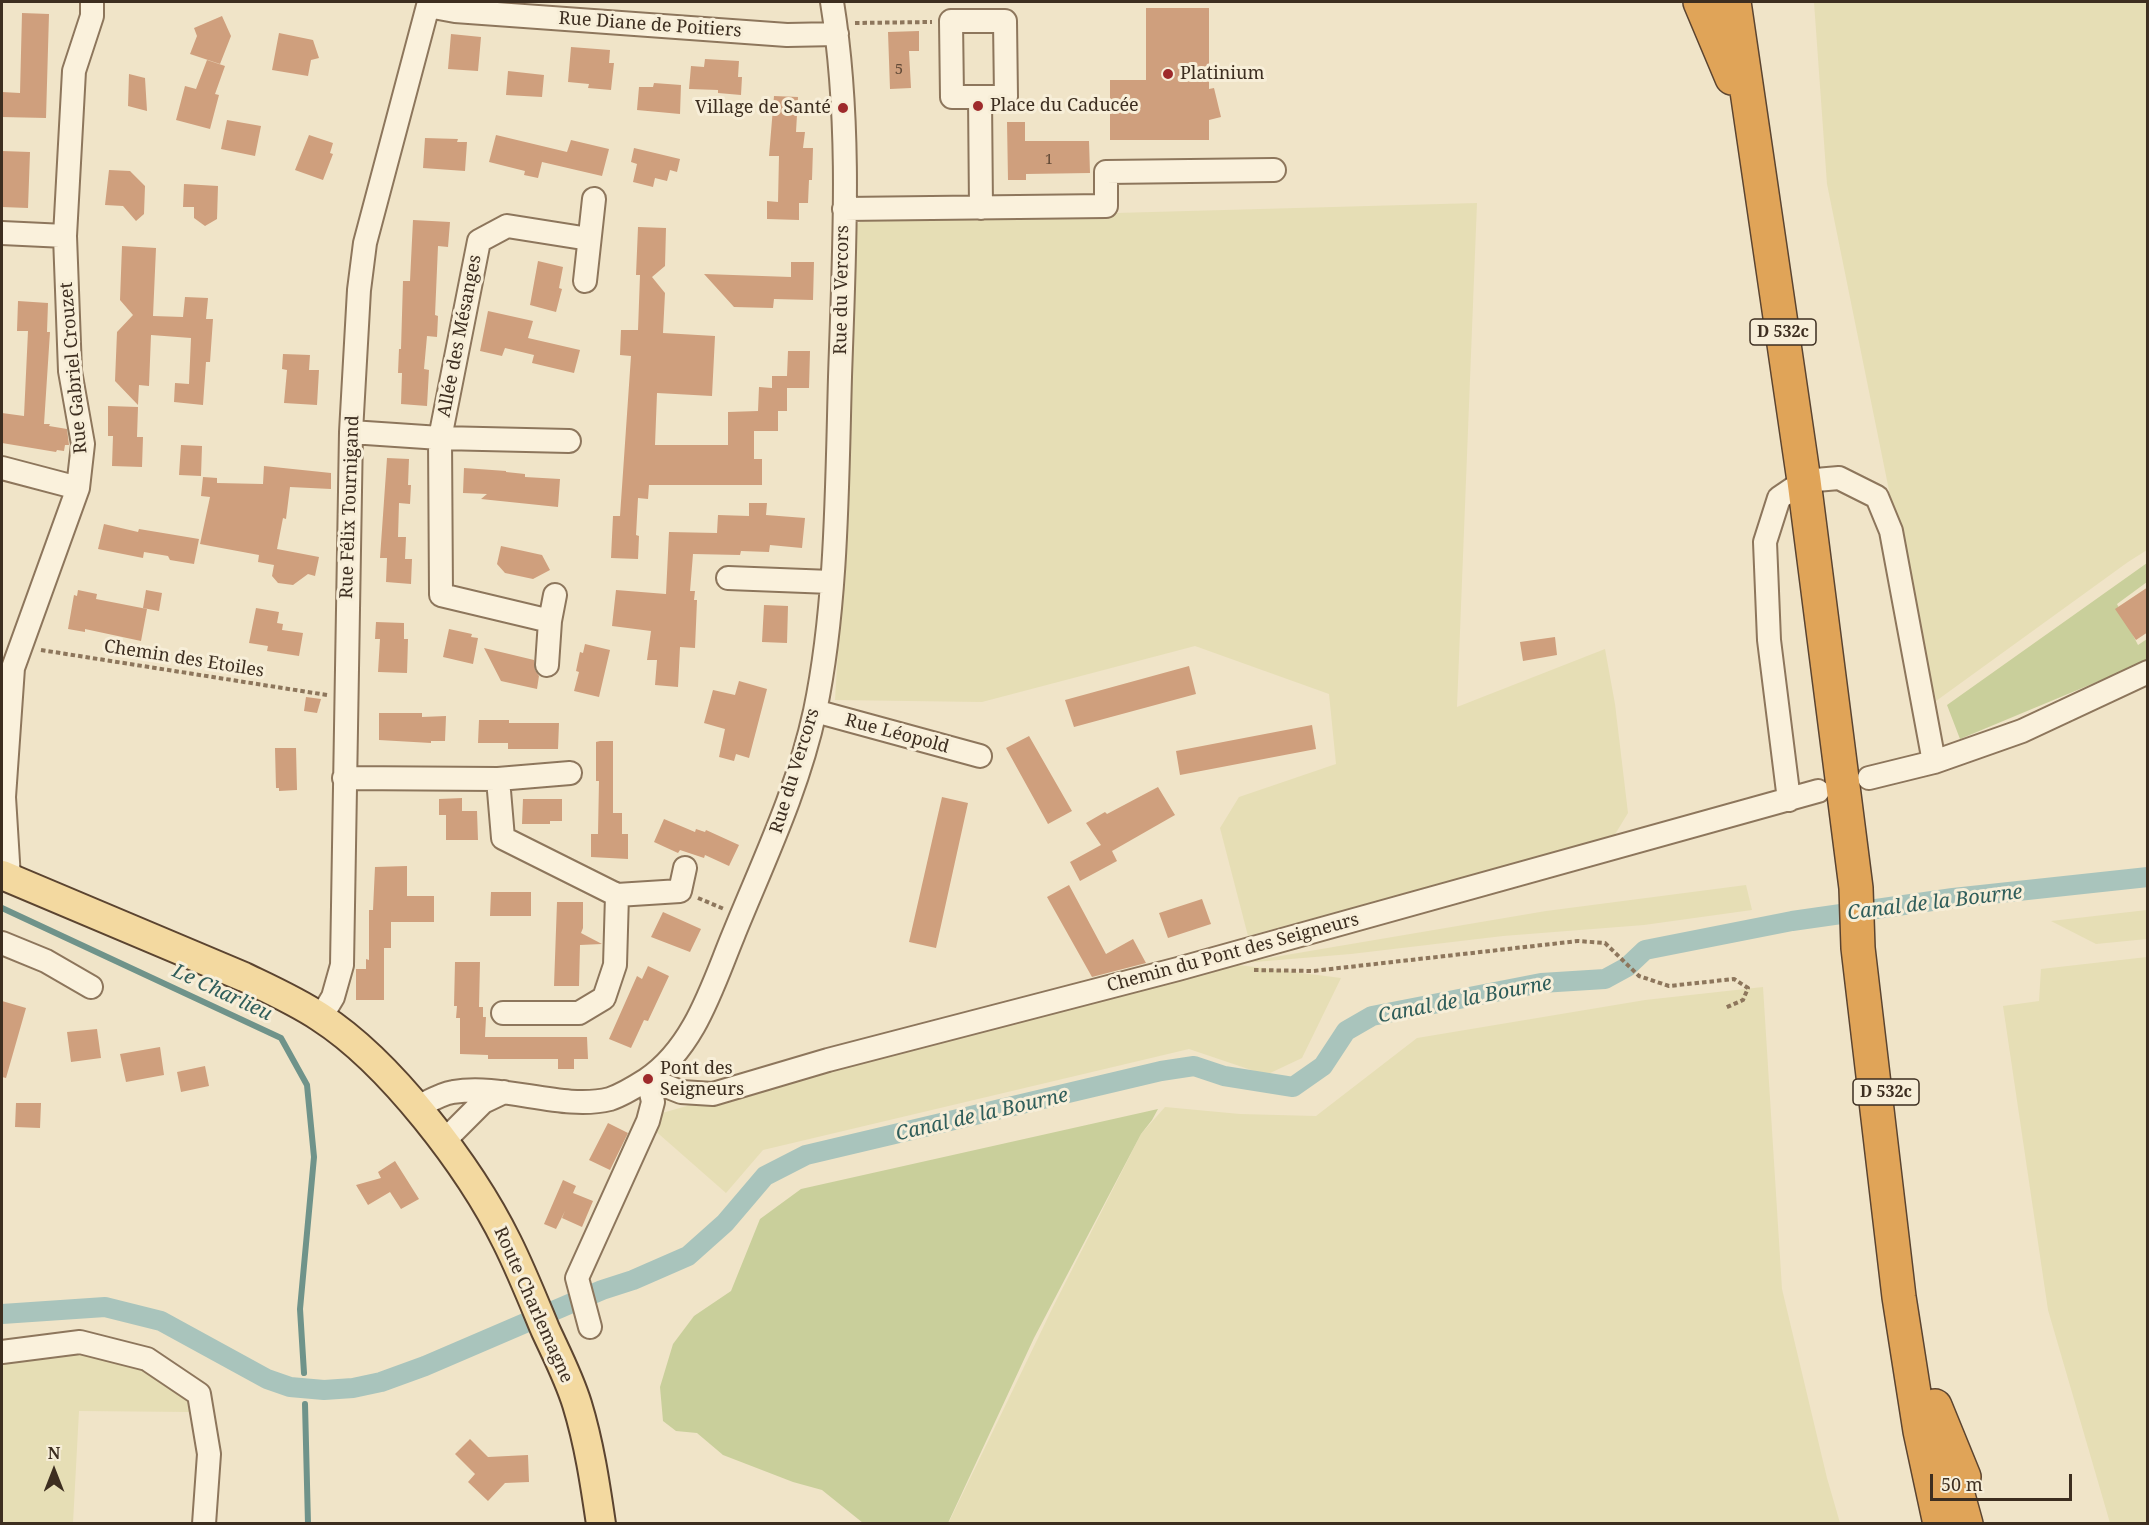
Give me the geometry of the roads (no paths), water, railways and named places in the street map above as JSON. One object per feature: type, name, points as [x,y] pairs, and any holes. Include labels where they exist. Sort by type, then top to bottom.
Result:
[{"type":"highway","points":[[1700,2],[1727,65],[1761,183]]},
{"type":"highway","name":"D 532c","points":[[1734,2],[1804,481],[1856,888],[1858,948],[1906,1297],[1927,1418]]},
{"type":"highway","points":[[1756,2],[1761,183]]},
{"type":"highway","points":[[1927,1418],[1940,1524]]},
{"type":"highway","points":[[1927,1418],[1951,1524]]},
{"type":"highway","points":[[1927,1418],[1966,1524]]},
{"type":"highway","points":[[1927,1418],[1983,1524]]},
{"type":"main road","name":"Route Charlemagne","points":[[5,876],[244,977],[321,1017],[386,1074],[416,1108],[469,1178],[507,1242],[576,1401],[590,1451],[601,1524]]},
{"type":"street","name":"Rue Gabriel Crouzet","points":[[5,876],[3,799],[13,668],[19,646],[78,488],[83,444],[70,371],[65,236],[74,71],[92,16],[92,2]]},
{"type":"street","name":"Rue Diane de Poitiers","points":[[428,4],[455,11],[788,35],[835,20]]},
{"type":"street","name":"Rue Félix Tournigand","points":[[321,1017],[333,997],[342,965],[351,432],[359,290],[365,243],[428,4]]},
{"type":"street","points":[[1005,11],[1006,96],[952,97],[951,21],[1005,11]]},
{"type":"street","name":"Rue du Vercors","points":[[416,1108],[449,1092],[472,1090],[592,1101],[610,1098],[648,1079],[679,1051],[710,993],[791,796],[815,711],[831,582],[844,209],[843,108],[835,20]]},
{"type":"street","points":[[980,97],[981,208]]},
{"type":"street","name":"Rue du Vercors","points":[[844,209],[1106,206],[1106,172],[1274,170]]},
{"type":"street","points":[[585,281],[594,199]]},
{"type":"street","name":"Allée des Mésanges","points":[[440,438],[479,241],[507,226],[590,239]]},
{"type":"street","points":[[2,233],[65,236]]},
{"type":"street","points":[[351,432],[440,438],[569,441]]},
{"type":"street","points":[[440,438],[441,595],[550,621]]},
{"type":"street","points":[[2,468],[78,488]]},
{"type":"street","points":[[1789,800],[1769,640],[1765,542],[1779,498],[1804,481],[1839,478],[1877,497],[1891,531],[1934,762]]},
{"type":"street","points":[[728,578],[831,582]]},
{"type":"street","points":[[547,665],[550,621],[555,595]]},
{"type":"street","points":[[1869,778],[1934,762],[2022,731],[2148,672]]},
{"type":"street","name":"Rue Léopold","points":[[815,711],[980,756]]},
{"type":"street","points":[[344,778],[498,779],[570,773]]},
{"type":"street","points":[[498,779],[503,838],[617,895],[680,891],[685,868]]},
{"type":"street","name":"Chemin du Pont des Seigneurs","points":[[648,1079],[681,1092],[713,1094],[828,1060],[1178,969],[1818,791]]},
{"type":"street","points":[[503,1013],[579,1013],[604,998],[615,965],[617,895]]},
{"type":"street","points":[[2,943],[46,961],[91,987]]},
{"type":"street","points":[[590,1327],[577,1278],[648,1121],[653,1102],[648,1079]]},
{"type":"street","points":[[443,1142],[483,1102],[504,1092]]},
{"type":"street","points":[[2,1352],[80,1342],[147,1359],[199,1394],[209,1454],[204,1524]]},
{"type":"waterway","name":"Canal de la Bourne","points":[[2,1314],[105,1307],[161,1321],[267,1379],[290,1387],[324,1390],[353,1388],[381,1382],[425,1366],[602,1290],[633,1280],[688,1256],[725,1223],[765,1176],[806,1155],[1161,1071],[1194,1066],[1224,1076],[1293,1087],[1323,1066],[1346,1031],[1372,1016],[1541,983],[1605,979],[1627,967],[1645,950],[1792,921],[1953,898],[2148,877]]},
{"type":"waterway","name":"Le Charlieu","points":[[2,908],[281,1038],[307,1085],[314,1157],[300,1309],[304,1373]]},
{"type":"waterway","name":"Le Charlieu","points":[[305,1404],[308,1524]]},
{"type":"place","name":"Platinium","points":[[1168,74]]},
{"type":"place","name":"Place du Caducée","points":[[978,106]]},
{"type":"place","name":"Village de Santé","points":[[843,108]]},
{"type":"place","name":"Pont des Seigneurs","points":[[648,1079]]}]
